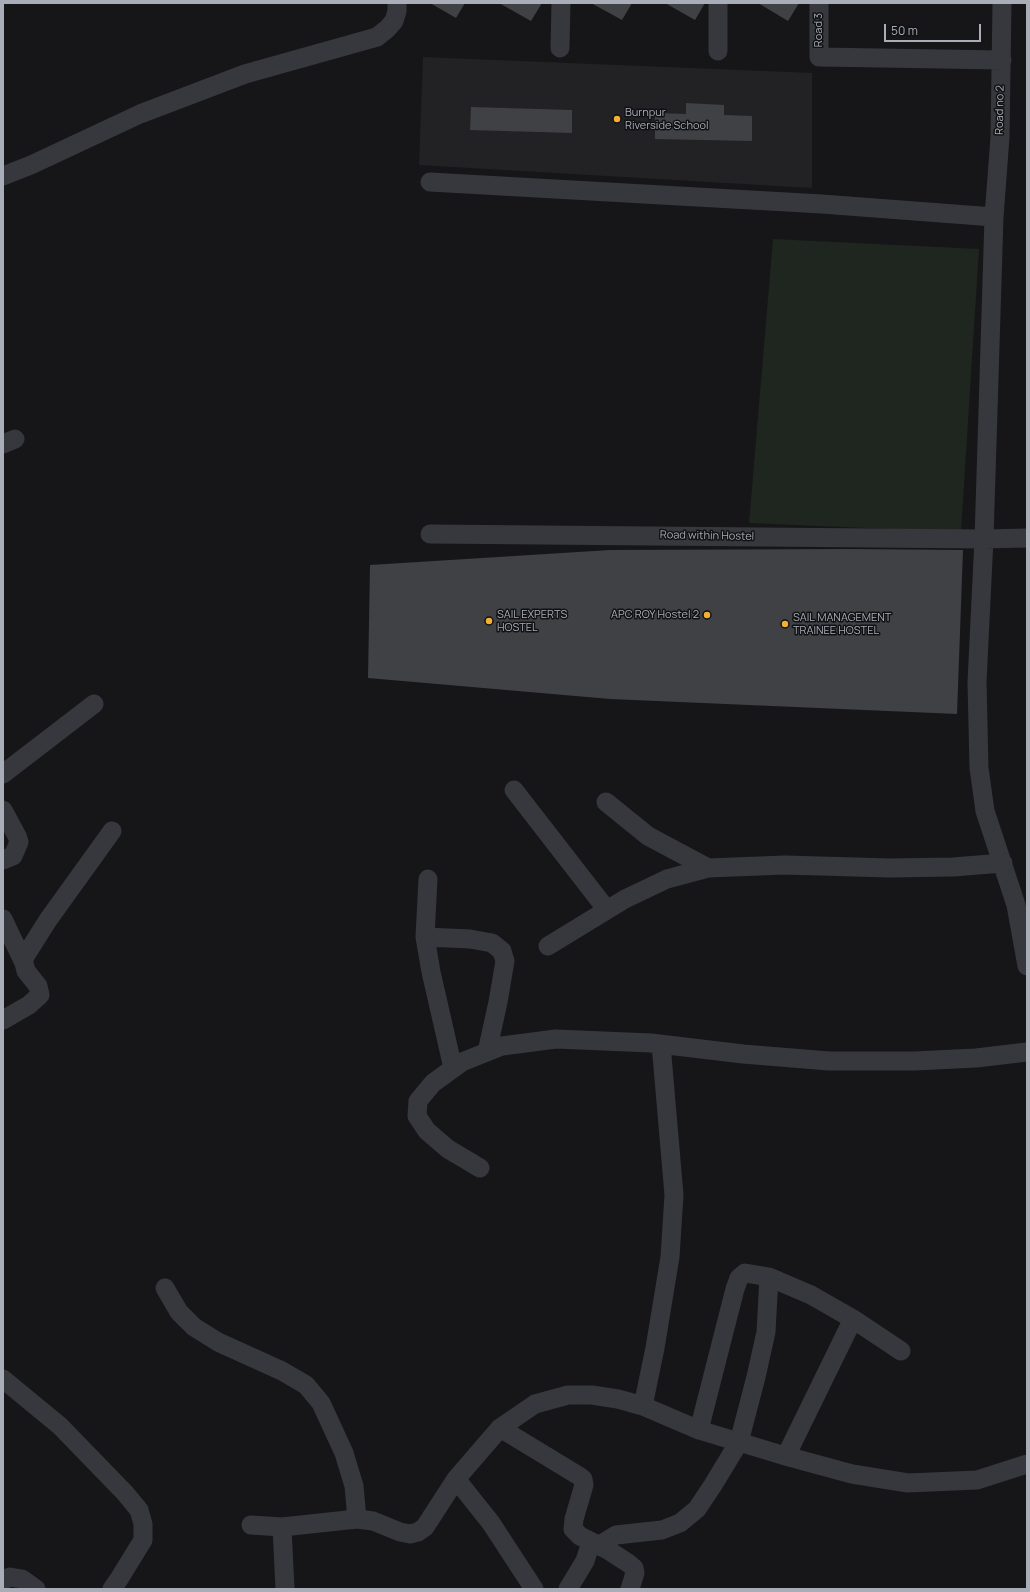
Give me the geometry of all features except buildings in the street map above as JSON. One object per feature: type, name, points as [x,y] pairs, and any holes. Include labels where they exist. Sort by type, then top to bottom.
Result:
[{"type":"street","points":[[560,48],[561,3]]},
{"type":"street","points":[[718,3],[718,51]]},
{"type":"street","name":"Road 3","points":[[819,3],[819,57],[1002,60]]},
{"type":"street","name":"Road no 2","points":[[1002,3],[1000,137],[994,217],[984,539],[976,682],[979,768],[985,811],[1016,905],[1027,966]]},
{"type":"street","points":[[3,176],[31,165],[140,114],[245,74],[377,37],[394,21],[397,7]]},
{"type":"street","points":[[430,182],[814,203],[994,217]]},
{"type":"street","name":"Road within Hostel","points":[[430,534],[984,539],[1027,538]]},
{"type":"street","points":[[3,774],[94,704]]},
{"type":"street","points":[[514,790],[607,910]]},
{"type":"street","points":[[606,802],[648,836],[708,868]]},
{"type":"street","points":[[3,810],[19,842],[13,856],[3,860]]},
{"type":"street","points":[[24,963],[24,958],[48,920],[112,831]]},
{"type":"street","points":[[548,946],[625,899],[667,879],[708,868],[784,865],[890,868],[953,867],[1003,863]]},
{"type":"street","points":[[428,879],[425,937],[431,972],[453,1068]]},
{"type":"street","points":[[3,919],[24,963],[26,971],[38,986],[40,995],[29,1005],[3,1020]]},
{"type":"street","points":[[425,937],[470,939],[492,943],[502,951],[505,962],[487,1052]]},
{"type":"street","points":[[480,1168],[448,1150],[427,1131],[417,1116],[418,1101],[433,1083],[462,1062],[502,1046],[556,1039],[662,1044],[743,1054],[829,1061],[914,1061],[976,1058],[1027,1052]]},
{"type":"street","points":[[643,1406],[658,1334],[670,1257],[674,1195],[662,1044]]},
{"type":"street","points":[[700,1430],[739,1278],[742,1275],[749,1273],[769,1277],[811,1295],[853,1319],[901,1352]]},
{"type":"street","points":[[568,1589],[595,1544],[616,1535],[662,1530],[680,1523],[697,1509],[713,1485],[739,1442],[756,1378],[766,1332],[769,1277]]},
{"type":"street","points":[[165,1288],[179,1312],[194,1327],[218,1342],[282,1371],[306,1385],[321,1403],[344,1453],[354,1486],[357,1519]]},
{"type":"street","points":[[786,1456],[853,1319]]},
{"type":"street","points":[[3,1379],[60,1426],[139,1510],[144,1524],[142,1540],[120,1579],[112,1589]]},
{"type":"street","points":[[251,1526],[282,1527],[357,1519],[373,1520],[396,1530],[410,1534],[418,1532],[425,1527],[456,1479],[500,1428],[535,1404],[568,1395],[592,1395],[618,1399],[643,1406],[700,1430],[786,1456],[852,1474],[908,1483],[977,1480],[1027,1464]]},
{"type":"street","points":[[500,1428],[583,1480],[583,1490],[573,1525],[576,1533],[628,1562],[634,1568],[635,1573],[630,1589]]},
{"type":"street","points":[[456,1479],[491,1522],[534,1589]]},
{"type":"street","points":[[282,1527],[285,1589]]},
{"type":"street","points":[[3,1580],[10,1577],[22,1580],[36,1589]]},
{"type":"shaded area","name":"Burnpur Riverside School","points":[[423,57],[812,73],[812,188],[419,165]]},
{"type":"shaded area","points":[[773,239],[979,249],[961,532],[749,523]]},
{"type":"place","name":"Burnpur Riverside School","points":[[617,119]]},
{"type":"place","name":"APC ROY Hostel 2","points":[[707,615]]},
{"type":"place","name":"SAIL EXPERTS HOSTEL","points":[[489,621]]},
{"type":"place","name":"SAIL MANAGEMENT TRAINEE HOSTEL","points":[[785,624]]}]
